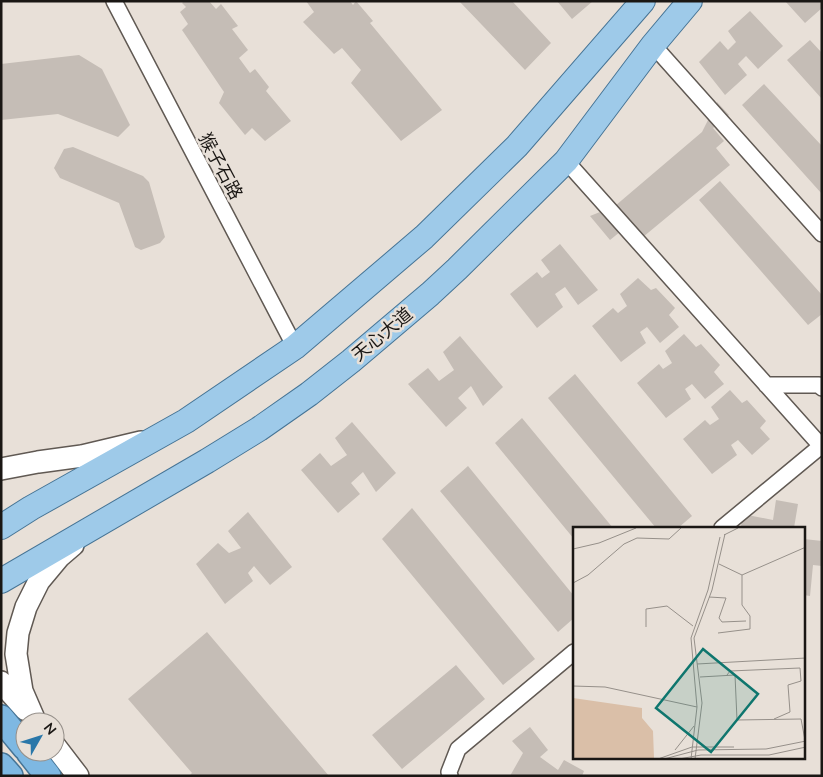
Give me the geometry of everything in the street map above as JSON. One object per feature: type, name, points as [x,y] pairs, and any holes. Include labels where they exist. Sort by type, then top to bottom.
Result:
[{"type":"highway","points":[[1,718],[15,735]]},
{"type":"highway","points":[[37,762],[48,776]]},
{"type":"highway","points":[[1,766],[10,776]]},
{"type":"main road","points":[[1,527],[31,508],[186,421],[295,347],[424,237],[517,146],[643,1]]},
{"type":"main road","name":"天心大道","points":[[1,581],[259,429],[309,394],[430,294],[458,269],[566,161],[653,45],[690,1]]},
{"type":"main road","points":[[1,468],[82,456],[153,439]]},
{"type":"main road","points":[[31,712],[22,691],[16,654],[18,633],[26,607],[39,581],[59,557],[96,525]]},
{"type":"main road","points":[[1,682],[27,712]]},
{"type":"main road","points":[[65,759],[78,776]]},
{"type":"street","name":"猴子石路","points":[[114,1],[295,347]]},
{"type":"street","points":[[653,45],[822,234]]},
{"type":"street","points":[[566,161],[821,446],[723,527]]},
{"type":"street","points":[[766,385],[819,385],[822,388]]},
{"type":"street","points":[[450,776],[449,772],[458,749],[573,653]]},
{"type":"building","points":[[184,1],[209,1],[216,9],[221,4],[238,26],[232,29],[248,50],[239,58],[250,73],[255,69],[269,87],[266,91],[291,121],[265,141],[252,128],[245,135],[219,103],[224,92],[182,30],[188,24],[180,12],[186,7],[182,3]]},
{"type":"building","points":[[306,1],[350,1],[353,5],[356,1],[373,21],[370,23],[442,110],[401,141],[351,83],[361,70],[342,48],[334,54],[303,22],[314,12]]},
{"type":"building","points":[[459,1],[512,1],[551,43],[525,70]]},
{"type":"building","points":[[557,1],[593,1],[572,19]]},
{"type":"building","points":[[785,1],[822,1],[822,8],[805,23]]},
{"type":"building","points":[[750,11],[783,46],[758,69],[746,56],[738,64],[747,75],[725,95],[699,62],[720,41],[728,50],[736,42],[728,31]]},
{"type":"building","points":[[810,40],[822,53],[822,99],[787,60]]},
{"type":"building","points":[[79,55],[102,69],[130,125],[118,137],[58,114],[1,120],[1,64]]},
{"type":"building","points":[[764,84],[822,146],[822,194],[742,105]]},
{"type":"building","points":[[717,102],[729,115],[713,128],[724,141],[716,148],[730,165],[643,237],[631,223],[610,240],[590,216],[615,206],[702,132]]},
{"type":"building","points":[[73,147],[143,176],[149,182],[165,237],[160,243],[141,250],[135,247],[119,203],[60,178],[54,168],[64,149]]},
{"type":"building","points":[[720,181],[822,295],[822,314],[808,325],[699,200]]},
{"type":"building","points":[[560,244],[598,290],[578,305],[565,287],[555,294],[563,307],[537,328],[510,294],[537,272],[542,278],[550,272],[541,260]]},
{"type":"building","points":[[638,278],[651,290],[656,288],[675,308],[669,315],[679,327],[660,343],[647,327],[640,332],[646,343],[621,362],[592,326],[613,308],[618,313],[627,306],[620,294]]},
{"type":"building","points":[[684,334],[696,347],[701,344],[720,365],[714,372],[724,384],[705,399],[692,384],[685,389],[691,399],[666,418],[637,383],[659,364],[663,369],[672,363],[665,351]]},
{"type":"building","points":[[460,336],[503,387],[483,406],[471,386],[458,398],[467,408],[446,427],[408,384],[428,368],[439,381],[454,370],[443,352]]},
{"type":"building","points":[[575,374],[692,516],[679,527],[655,527],[548,398]]},
{"type":"building","points":[[730,390],[742,403],[747,400],[766,421],[760,428],[770,439],[752,455],[738,440],[731,445],[737,455],[712,474],[683,439],[705,420],[710,425],[719,419],[711,407]]},
{"type":"building","points":[[522,418],[612,527],[573,527],[573,538],[495,443]]},
{"type":"building","points":[[352,422],[396,473],[376,492],[363,472],[351,483],[360,494],[338,513],[301,470],[320,453],[331,466],[347,455],[335,438]]},
{"type":"building","points":[[468,466],[573,595],[573,619],[558,632],[440,491]]},
{"type":"building","points":[[776,500],[798,504],[794,527],[741,527],[742,514],[773,520]]},
{"type":"building","points":[[412,508],[535,659],[503,685],[382,539]]},
{"type":"building","points":[[248,512],[292,567],[270,585],[254,566],[248,573],[253,581],[225,604],[196,564],[218,543],[229,553],[241,548],[228,531]]},
{"type":"building","points":[[806,539],[822,541],[822,566],[813,565],[810,596],[806,595]]},
{"type":"building","points":[[207,632],[329,776],[189,776],[192,773],[128,699]]},
{"type":"building","points":[[456,665],[485,699],[402,769],[372,735]]},
{"type":"building","points":[[530,727],[548,750],[540,757],[558,770],[564,760],[584,771],[582,776],[510,776],[523,753],[512,741]]}]
